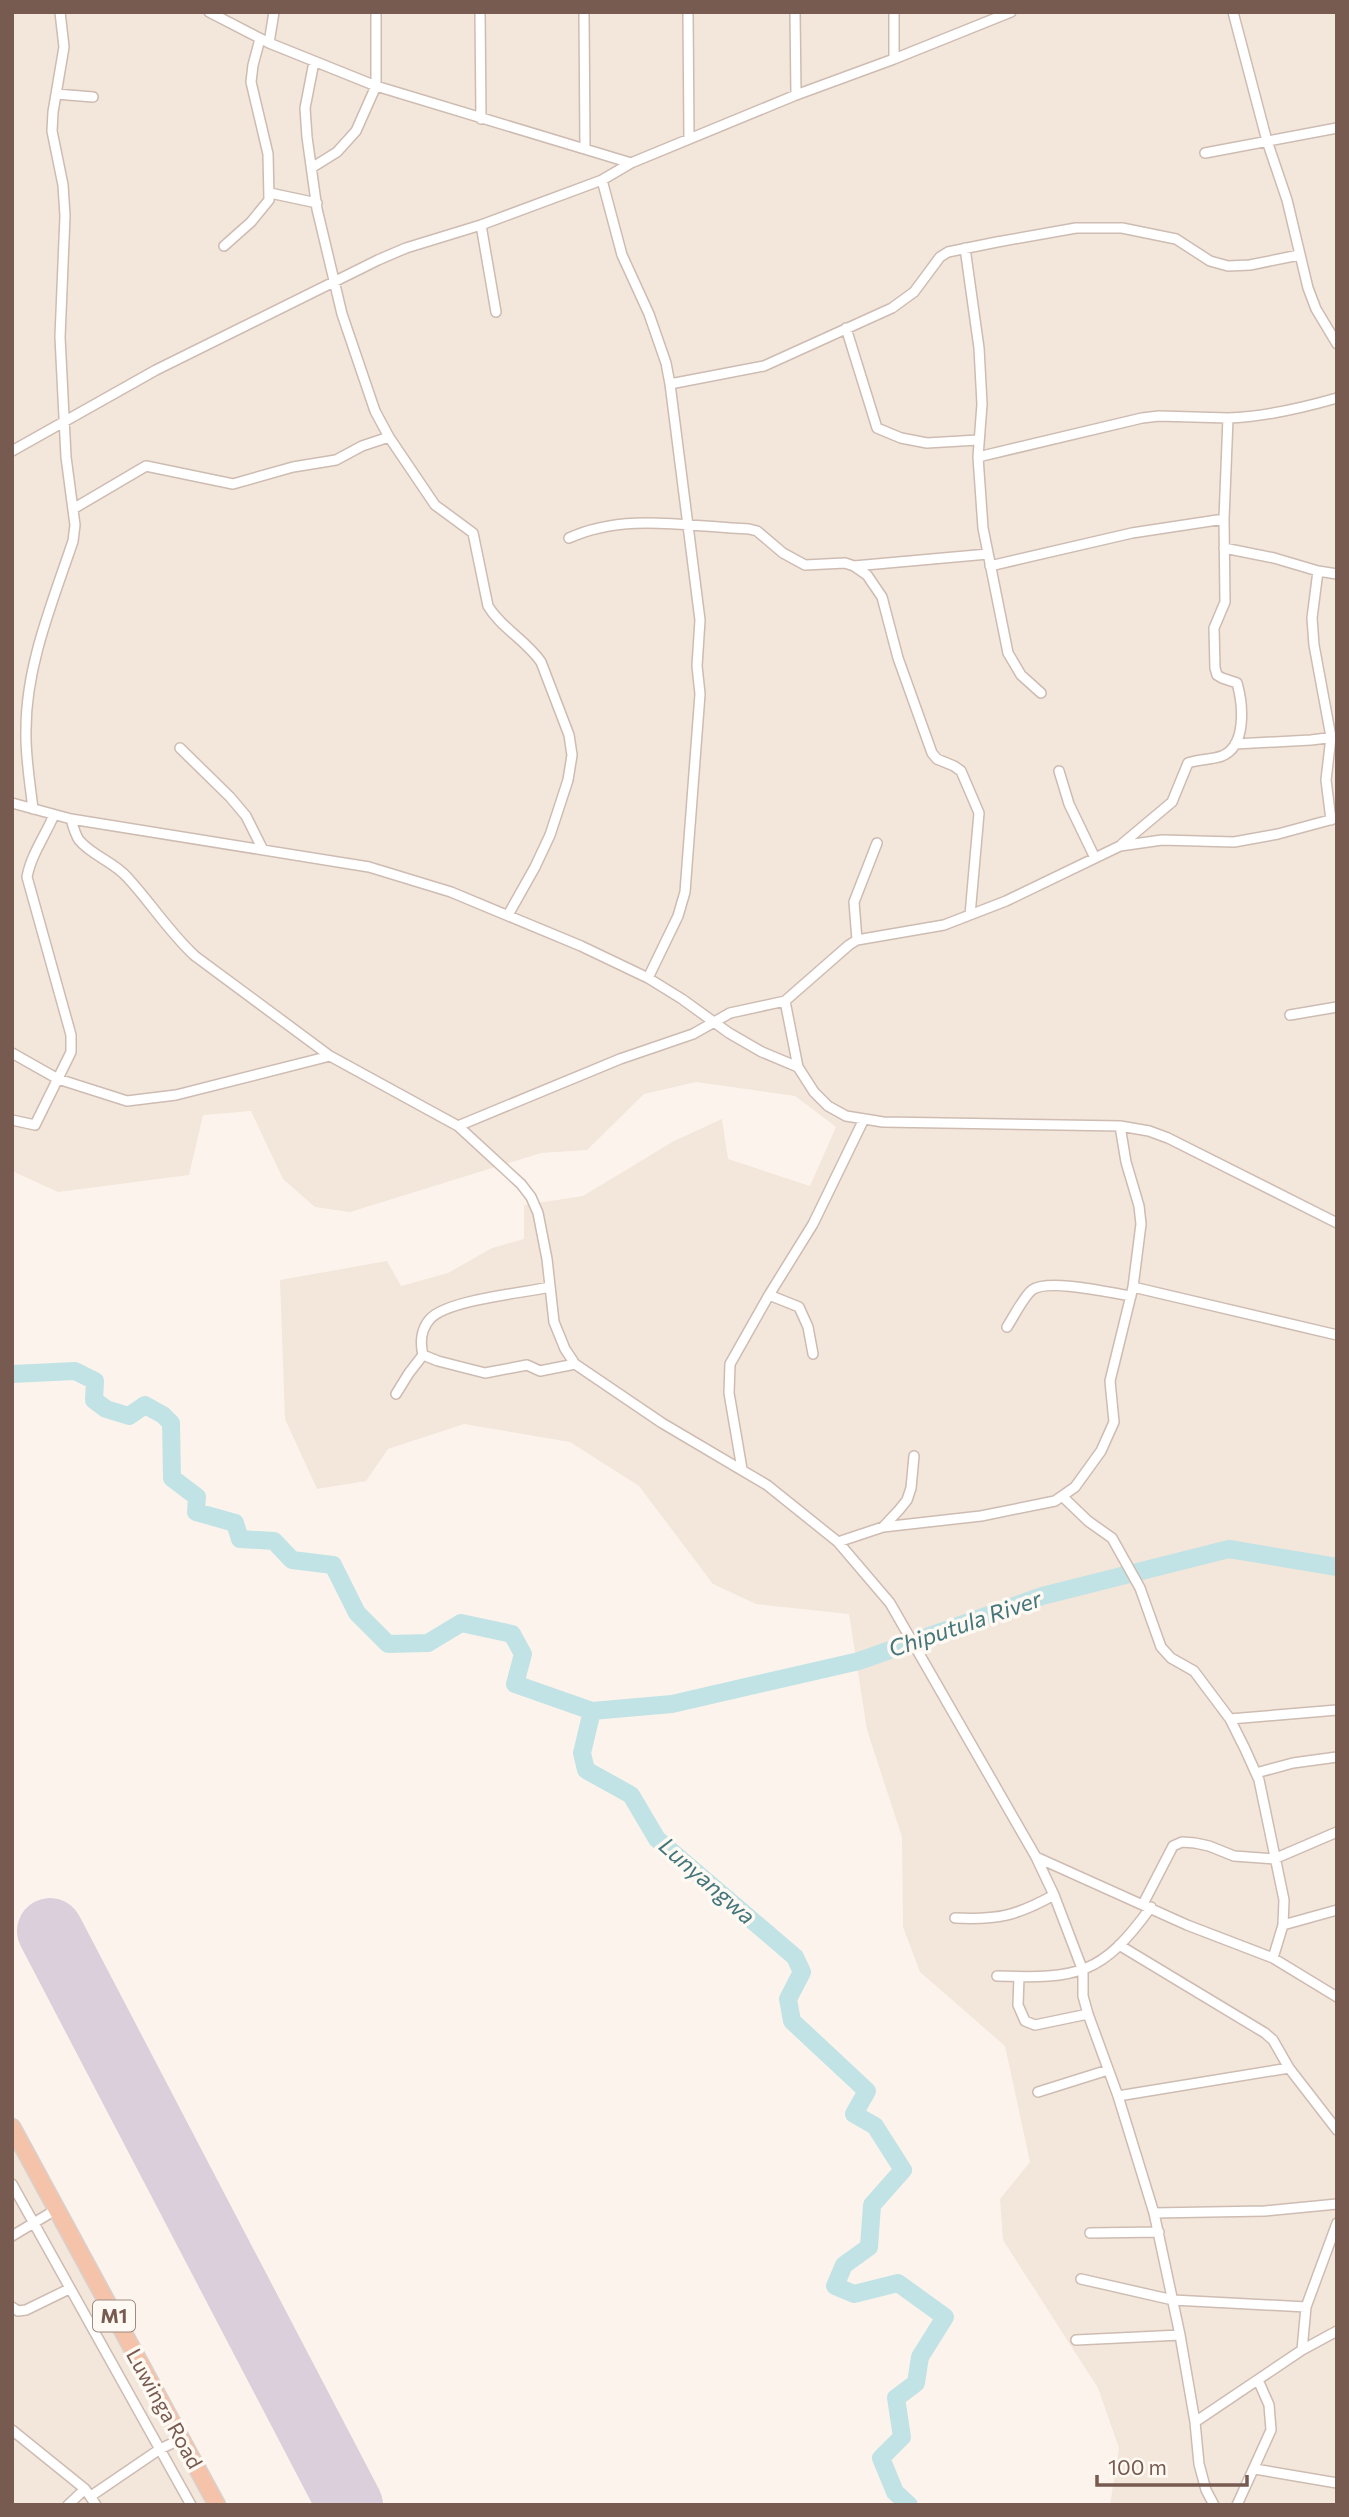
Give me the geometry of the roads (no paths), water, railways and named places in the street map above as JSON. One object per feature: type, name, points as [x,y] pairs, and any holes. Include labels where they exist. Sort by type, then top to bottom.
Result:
[{"type":"highway","name":"Luwinga Road","points":[[12,2127],[217,2505]]},
{"type":"street","points":[[33,809],[26,727],[29,695],[39,644],[73,541],[75,525],[65,421],[60,318],[64,186],[52,131],[64,47],[60,12]]},
{"type":"street","points":[[209,12],[265,41],[376,86],[631,163]]},
{"type":"street","points":[[224,246],[266,206],[270,193],[268,154],[251,82],[253,65],[265,41],[274,12]]},
{"type":"street","points":[[313,167],[337,152],[356,131],[376,86],[376,12]]},
{"type":"street","points":[[480,12],[481,118]]},
{"type":"street","points":[[584,12],[584,149]]},
{"type":"street","points":[[688,12],[690,139]]},
{"type":"street","points":[[794,12],[796,94]]},
{"type":"street","points":[[894,12],[894,59]]},
{"type":"street","points":[[1233,12],[1266,141],[1287,200],[1299,255],[1316,309],[1337,344]]},
{"type":"street","points":[[12,451],[156,370],[406,248],[481,225],[602,180],[631,163],[796,94],[894,59],[1005,13]]},
{"type":"street","points":[[314,62],[305,108],[317,203],[333,282],[375,411],[389,437],[435,505],[473,533],[488,606],[493,615],[541,662],[569,735],[572,755],[568,780],[554,824],[536,867],[508,915]]},
{"type":"street","points":[[56,94],[93,97]]},
{"type":"street","points":[[1205,153],[1337,128]]},
{"type":"street","points":[[602,180],[620,247],[654,327],[670,384],[700,620],[697,666],[700,694],[685,892],[678,916],[648,978]]},
{"type":"street","points":[[270,193],[317,203]]},
{"type":"street","points":[[481,225],[496,312]]},
{"type":"street","points":[[670,384],[764,366],[898,305],[914,292],[940,257],[965,248],[1076,228],[1122,228],[1176,239],[1209,261],[1228,266],[1250,265],[1299,255]]},
{"type":"street","points":[[965,248],[979,348],[982,404],[978,440],[981,517],[1008,653],[1021,674],[1041,694]]},
{"type":"street","points":[[846,328],[877,428],[901,438],[927,443],[978,440]]},
{"type":"street","points":[[978,457],[1159,415],[1244,417],[1337,398]]},
{"type":"street","points":[[1120,846],[1172,802],[1188,763],[1219,757],[1229,752],[1235,744],[1241,713],[1239,688],[1233,680],[1217,675],[1214,628],[1225,602],[1224,519],[1228,418]]},
{"type":"street","points":[[73,509],[146,466],[233,484],[293,467],[336,460],[362,446],[389,437]]},
{"type":"street","points":[[990,566],[1083,543],[1224,519]]},
{"type":"street","points":[[569,538],[597,528],[638,522],[757,531],[783,553],[805,565],[854,565],[988,554]]},
{"type":"street","points":[[1224,548],[1337,574]]},
{"type":"street","points":[[854,565],[867,575],[882,597],[898,658],[932,753],[937,759],[961,771],[976,803],[978,825],[973,859],[971,915]]},
{"type":"street","points":[[458,1126],[620,1059],[693,1034],[730,1013],[785,1001],[857,940],[944,925],[1029,891],[1120,846],[1162,840],[1234,842],[1334,819],[1326,780],[1334,737],[1313,632],[1313,600],[1318,571]]},
{"type":"street","points":[[1235,744],[1334,737]]},
{"type":"street","points":[[180,748],[246,816],[263,850]]},
{"type":"street","points":[[1059,771],[1069,804],[1095,858]]},
{"type":"street","points":[[12,803],[71,819],[356,865],[404,876],[508,915],[648,978],[713,1023],[762,1052],[798,1067]]},
{"type":"street","points":[[12,1120],[35,1125],[71,1052],[72,1043],[52,963],[27,877],[30,864],[54,815]]},
{"type":"street","points":[[71,819],[81,842],[116,866],[179,942],[195,956],[330,1056],[458,1126],[521,1184],[538,1213],[554,1322],[565,1349],[575,1364],[662,1423],[742,1469],[789,1501],[838,1542],[896,1613],[1036,1857],[1054,1895],[1083,1971],[1083,1996],[1088,2014],[1118,2096],[1159,2232],[1180,2335],[1202,2479],[1214,2505]]},
{"type":"street","points":[[857,940],[854,902],[877,844]]},
{"type":"street","points":[[785,1001],[798,1067],[814,1092],[828,1106],[846,1116],[883,1122],[1120,1126],[1149,1131],[1337,1223]]},
{"type":"street","points":[[1290,1015],[1337,1007]]},
{"type":"street","points":[[12,1054],[58,1079],[127,1101],[146,1100],[230,1082],[330,1056]]},
{"type":"street","points":[[742,1469],[729,1393],[730,1364],[813,1224],[864,1119]]},
{"type":"street","points":[[838,1542],[883,1527],[995,1514],[1055,1501],[1075,1487],[1101,1451],[1114,1422],[1110,1381],[1132,1292],[1140,1224],[1139,1206],[1126,1162],[1120,1126]]},
{"type":"street","points":[[1007,1327],[1031,1291],[1042,1286],[1073,1286],[1132,1292],[1337,1335]]},
{"type":"street","points":[[397,1394],[423,1355],[421,1345],[429,1319],[462,1304],[550,1287]]},
{"type":"street","points":[[769,1295],[799,1307],[808,1326],[813,1354]]},
{"type":"street","points":[[423,1355],[485,1373],[527,1366],[540,1371],[575,1364]]},
{"type":"street","points":[[883,1527],[907,1500],[914,1456]]},
{"type":"street","points":[[1062,1496],[1088,1521],[1112,1538],[1140,1588],[1161,1647],[1171,1658],[1194,1671],[1230,1718],[1259,1780],[1284,1900],[1283,1925],[1273,1958]]},
{"type":"street","points":[[1230,1718],[1337,1710]]},
{"type":"street","points":[[1255,1773],[1293,1763],[1337,1757]]},
{"type":"street","points":[[997,1976],[1055,1977],[1083,1971],[1102,1959],[1119,1945],[1147,1905],[1173,1846],[1182,1842],[1209,1846],[1234,1856],[1274,1859],[1337,1832]]},
{"type":"street","points":[[1036,1857],[1223,1940],[1273,1958],[1337,1997]]},
{"type":"street","points":[[956,1919],[1006,1917],[1031,1908],[1054,1895]]},
{"type":"street","points":[[1283,1925],[1337,1910]]},
{"type":"street","points":[[1119,1945],[1259,2028],[1273,2040],[1289,2068],[1337,2130]]},
{"type":"street","points":[[1019,1977],[1018,2005],[1025,2021],[1035,2025],[1088,2014]]},
{"type":"street","points":[[1118,2096],[1289,2068]]},
{"type":"street","points":[[1038,2092],[1108,2070]]},
{"type":"street","points":[[12,2183],[191,2505]]},
{"type":"street","points":[[1154,2213],[1265,2211],[1337,2204]]},
{"type":"street","points":[[12,2236],[57,2209]]},
{"type":"street","points":[[1302,2350],[1306,2307],[1337,2223]]},
{"type":"street","points":[[1090,2233],[1159,2232]]},
{"type":"street","points":[[1081,2279],[1173,2301],[1306,2307]]},
{"type":"street","points":[[12,2307],[18,2311],[26,2310],[69,2289]]},
{"type":"street","points":[[1195,2422],[1302,2350],[1337,2331]]},
{"type":"street","points":[[1076,2340],[1180,2335]]},
{"type":"street","points":[[1237,2505],[1270,2430],[1269,2405],[1258,2380]]},
{"type":"street","points":[[12,2430],[91,2497]]},
{"type":"street","points":[[68,2505],[91,2497],[160,2449],[181,2439]]},
{"type":"street","points":[[1255,2469],[1337,2483]]},
{"type":"waterway","name":"Lunyangwa","points":[[12,1374],[75,1371],[95,1381],[94,1400],[106,1409],[129,1416],[145,1405],[163,1415],[171,1423],[172,1478],[197,1497],[196,1512],[235,1523],[240,1539],[274,1541],[292,1560],[333,1565],[357,1613],[388,1644],[428,1643],[461,1623],[512,1634],[523,1654],[515,1684],[592,1711],[582,1753],[586,1770],[631,1795],[657,1839],[795,1957],[802,1972],[788,1999],[792,2021],[867,2091],[854,2114],[875,2126],[903,2170],[872,2205],[869,2247],[844,2265],[835,2286],[854,2294],[898,2283],[945,2317],[920,2357],[916,2383],[896,2398],[902,2437],[881,2458],[895,2492],[909,2505]]},
{"type":"waterway","name":"Chiputula River","points":[[592,1711],[672,1704],[859,1661],[1042,1596],[1229,1549],[1337,1567]]}]
